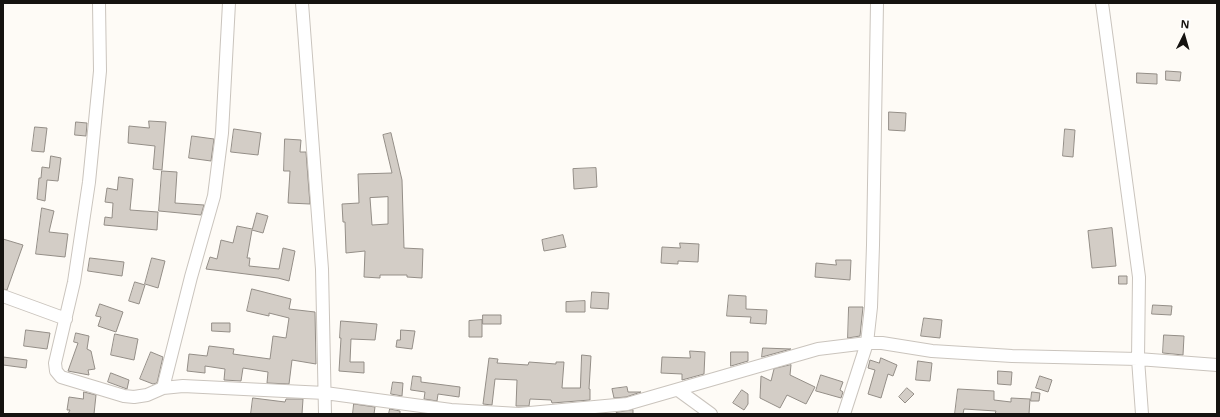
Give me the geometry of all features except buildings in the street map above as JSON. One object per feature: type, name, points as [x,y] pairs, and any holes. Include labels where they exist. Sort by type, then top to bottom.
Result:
[{"type":"street","points":[[100,3],[100,71],[90,174],[74,282],[56,363],[56,371],[61,377],[124,396],[134,397],[147,395],[163,388],[183,386],[325,393],[451,412],[519,414],[627,404],[818,349],[867,343],[882,343],[940,352],[1012,356],[1138,359],[1217,365]]},
{"type":"street","points":[[163,388],[191,277],[214,196],[222,133],[230,3]]},
{"type":"street","points":[[302,3],[322,269],[325,414]]},
{"type":"street","points":[[844,414],[867,343],[871,307],[877,3]]},
{"type":"street","points":[[1102,3],[1139,277],[1138,359],[1142,414]]},
{"type":"street","points":[[3,296],[66,319]]},
{"type":"street","points":[[678,390],[711,414]]}]
